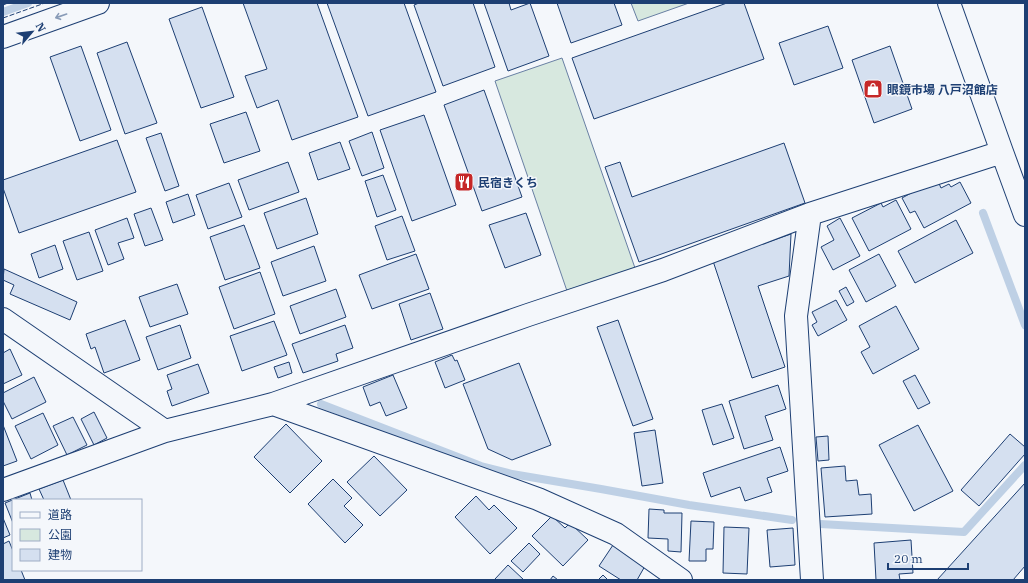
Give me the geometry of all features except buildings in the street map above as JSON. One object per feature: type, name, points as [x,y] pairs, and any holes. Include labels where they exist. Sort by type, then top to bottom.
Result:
[{"type":"street","points":[[3,36],[98,3]]},
{"type":"street","points":[[949,3],[1025,215]]},
{"type":"street","points":[[3,490],[165,431],[273,404],[528,315],[663,270],[810,214],[1002,152]]},
{"type":"street","points":[[810,214],[796,316],[812,580]]},
{"type":"street","points":[[3,319],[165,431]]},
{"type":"street","points":[[273,404],[538,499],[616,534],[674,578]]},
{"type":"green space","points":[[631,3],[689,3],[638,21]]},
{"type":"green space","points":[[562,58],[635,268],[567,291],[495,81]]},
{"type":"waterway","points":[[3,12],[28,3]]},
{"type":"waterway","points":[[983,213],[1025,325]]},
{"type":"waterway","points":[[321,404],[481,466],[512,474],[689,505],[792,520]]},
{"type":"waterway","points":[[820,524],[964,532],[1025,465]]},
{"type":"fence","points":[[3,5],[8,3]]},
{"type":"fence","points":[[3,18],[45,3]]},
{"type":"place","name":"眼鏡市場 八戸沼館店","points":[[873,89]]},
{"type":"place","name":"民宿きくち","points":[[464,182]]}]
